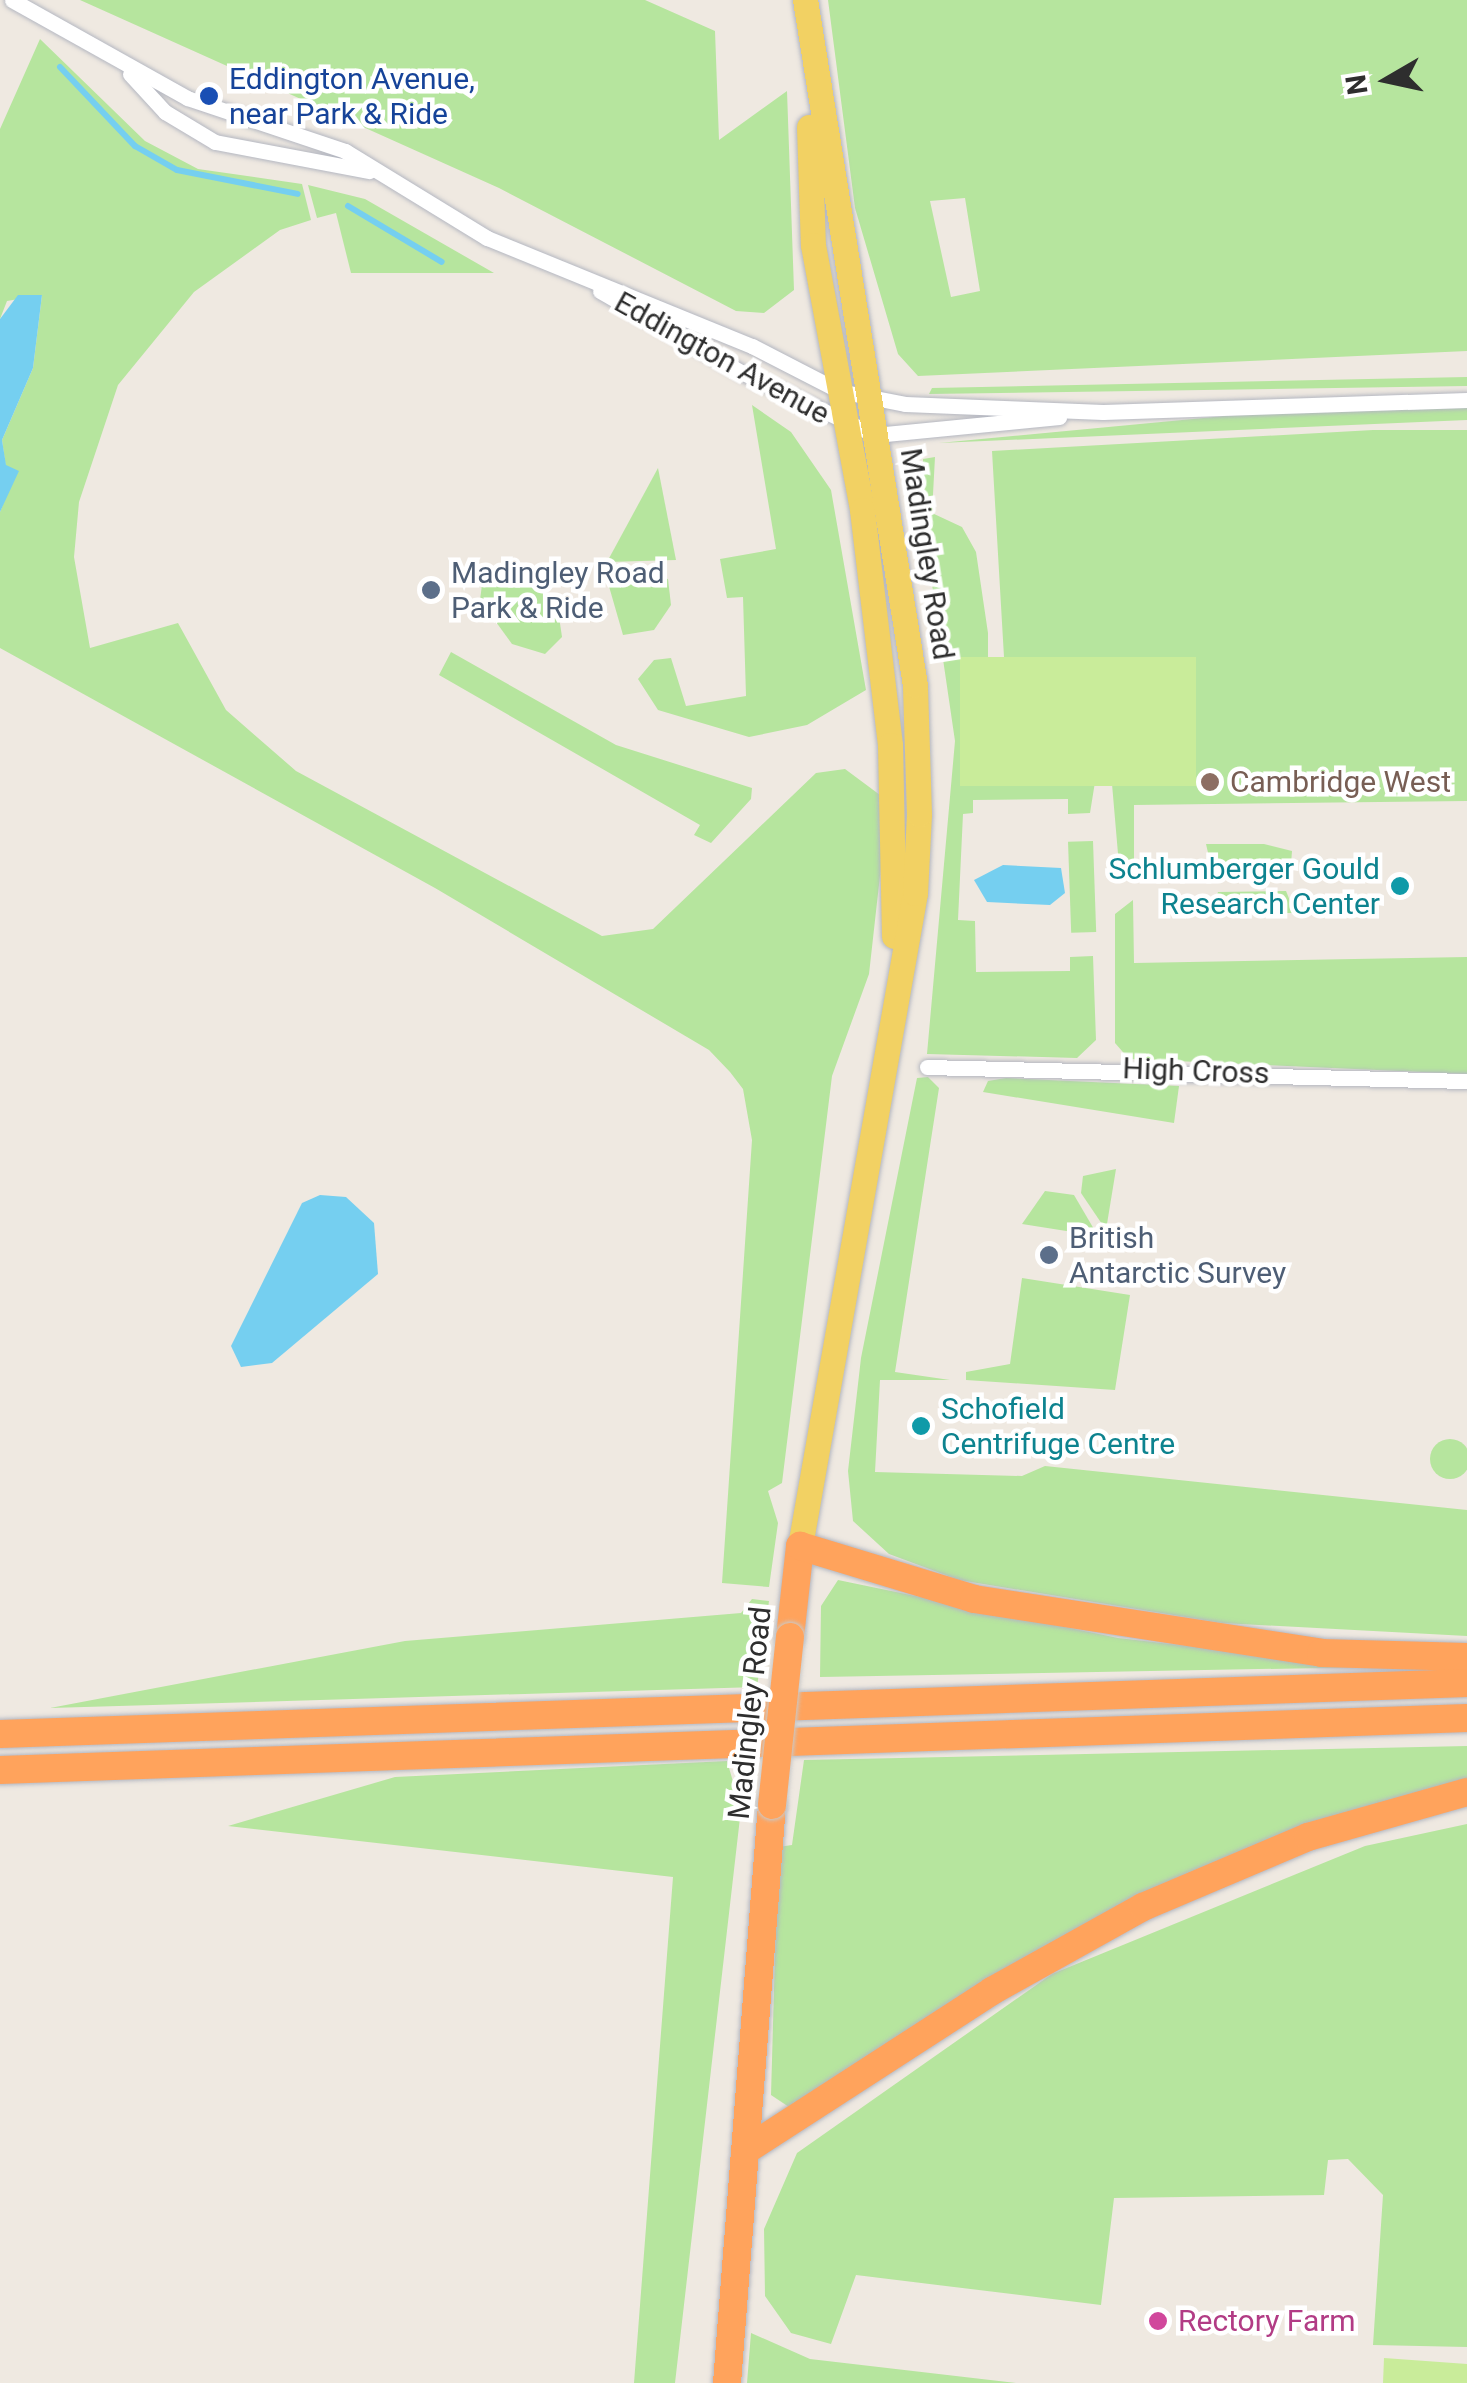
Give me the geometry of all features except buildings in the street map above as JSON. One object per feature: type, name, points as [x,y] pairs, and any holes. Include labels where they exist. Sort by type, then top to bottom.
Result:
[{"type":"highway","name":"Madingley Road","points":[[727,2383],[772,1805],[800,1546]]},
{"type":"highway","points":[[800,1546],[974,1599],[1322,1653],[1467,1657]]},
{"type":"highway","points":[[0,1734],[1467,1683]]},
{"type":"highway","points":[[0,1770],[1467,1718]]},
{"type":"highway","points":[[748,2149],[992,1990],[1143,1907],[1308,1838],[1467,1792]]},
{"type":"main road","name":"Madingley Road","points":[[805,0],[813,245],[847,427],[896,815],[884,1055]]},
{"type":"main road","name":"Madingley Road","points":[[800,1546],[884,1055],[919,814],[915,684],[876,435],[810,66]]},
{"type":"street","name":"Eddington Avenue","points":[[12,0],[124,67],[238,118],[345,151],[487,238],[839,391],[869,398],[1103,412]]},
{"type":"street","name":"Eddington Avenue","points":[[124,67],[165,112],[215,142],[373,171]]},
{"type":"street","name":"Eddington Avenue","points":[[572,273],[847,427],[876,435]]},
{"type":"street","points":[[876,435],[1103,412],[1467,400]]},
{"type":"street","name":"High Cross","points":[[927,1067],[1467,1081]]},
{"type":"green space","points":[[80,0],[645,0],[715,31],[719,140],[787,91],[794,290],[764,313],[736,311],[499,188]]},
{"type":"green space","points":[[828,0],[1467,0],[1467,351],[918,376],[898,354],[855,208]],"holes":[[[965,198],[980,291],[951,297],[930,201]]]},
{"type":"green space","points":[[40,39],[145,141],[198,169],[302,184],[311,220],[280,230],[194,292],[118,385],[79,502],[74,557],[90,648],[178,623],[226,710],[296,771],[602,936],[653,929],[816,773],[845,769],[880,795],[885,831],[869,974],[832,1076],[782,1483],[768,1491],[778,1523],[769,1587],[722,1583],[752,1140],[743,1089],[730,1072],[709,1050],[435,888],[0,648],[0,512],[9,489],[2,440],[33,368],[42,295],[7,301],[0,319],[0,129]]},
{"type":"green space","points":[[308,185],[365,199],[494,273],[351,273],[336,213],[317,218]]},
{"type":"green space","points":[[1467,377],[1467,386],[929,394],[932,388]]},
{"type":"green space","points":[[752,405],[791,432],[831,490],[866,690],[807,725],[749,737],[658,710],[638,679],[654,660],[671,658],[686,706],[746,696],[743,597],[727,598],[720,559],[776,549]]},
{"type":"green space","points":[[1320,407],[1467,407],[1467,420],[939,443]]},
{"type":"green space","points":[[1373,430],[1467,430],[1467,801],[1134,805],[1134,877],[1120,877],[1112,784],[1196,784],[1196,659],[1004,657],[992,451]]},
{"type":"green space","points":[[935,457],[932,513],[962,527],[976,552],[988,633],[988,657],[960,658],[1095,782],[1090,813],[1068,814],[1068,799],[973,800],[973,813],[963,814],[958,920],[975,921],[976,972],[1070,971],[1070,957],[1093,956],[1096,1040],[1077,1058],[927,1054],[955,741],[922,516],[923,459]]},
{"type":"green space","points":[[658,468],[676,560],[607,562]]},
{"type":"green space","points":[[503,562],[528,568],[558,610],[562,637],[545,654],[512,644],[480,600],[483,577]]},
{"type":"green space","points":[[604,569],[668,579],[671,605],[654,630],[623,635]]},
{"type":"green space","points":[[451,652],[616,745],[752,788],[751,799],[711,843],[694,835],[700,825],[439,675]]},
{"type":"green space","points":[[960,657],[1196,657],[1196,786],[960,786]]},
{"type":"green space","points":[[1093,841],[1096,932],[1071,933],[1068,842]]},
{"type":"green space","points":[[1206,844],[1264,844],[1292,851],[1291,864],[1212,870]]},
{"type":"green space","points":[[1286,891],[1295,913],[1212,913],[1218,892]]},
{"type":"green space","points":[[1133,900],[1134,963],[1467,957],[1467,1074],[1129,1059],[1115,1043],[1115,914]]},
{"type":"green space","points":[[928,1077],[939,1088],[895,1372],[950,1380],[880,1380],[875,1472],[1022,1476],[1045,1466],[1467,1510],[1467,1636],[1222,1623],[959,1580],[889,1554],[853,1521],[848,1471],[861,1358],[917,1078]]},
{"type":"green space","points":[[1006,1078],[1179,1086],[1174,1123],[983,1092],[988,1081]]},
{"type":"green space","points":[[1116,1169],[1106,1230],[1081,1193],[1083,1176]]},
{"type":"green space","points":[[1045,1191],[1074,1195],[1098,1236],[1022,1224]]},
{"type":"green space","points":[[1022,1278],[1130,1295],[1115,1390],[966,1380],[966,1372],[1010,1364]]},
{"type":"green space","points":[[1450,1439],[1464,1445],[1470,1459],[1464,1473],[1450,1479],[1436,1473],[1430,1459],[1436,1445]]},
{"type":"green space","points":[[838,1580],[1118,1638],[1375,1667],[820,1677],[821,1606]]},
{"type":"green space","points":[[752,1599],[769,1601],[757,1687],[50,1708],[405,1641],[741,1613]]},
{"type":"green space","points":[[1467,1746],[1467,1781],[1301,1830],[789,2107],[771,2095],[778,1847],[792,1845],[804,1760]]},
{"type":"green space","points":[[727,1761],[741,1809],[675,2383],[634,2383],[673,1877],[228,1826],[395,1777]]},
{"type":"green space","points":[[1467,1824],[1467,2347],[1373,2345],[1383,2195],[1348,2159],[1328,2160],[1324,2195],[1114,2198],[1101,2305],[856,2275],[831,2344],[791,2333],[765,2296],[764,2229],[797,2153],[1052,1974],[1365,1846]]},
{"type":"green space","points":[[751,2333],[810,2359],[1016,2383],[747,2383]]},
{"type":"green space","points":[[1384,2358],[1467,2364],[1467,2383],[1383,2383]]},
{"type":"water","points":[[18,295],[42,295],[33,368],[2,440],[6,465],[19,471],[0,512],[0,319]]},
{"type":"water","points":[[1003,865],[1061,868],[1065,893],[1050,905],[987,902],[974,880]]},
{"type":"water","points":[[320,1195],[346,1197],[374,1223],[378,1274],[272,1363],[241,1367],[231,1346],[302,1203]]},
{"type":"waterway","points":[[60,67],[135,146],[177,170],[298,194]]},
{"type":"waterway","points":[[348,206],[442,262]]},
{"type":"place","name":"Eddington Avenue, near Park & Ride","points":[[209,96]]},
{"type":"place","name":"Madingley Road Park & Ride","points":[[431,590]]},
{"type":"place","name":"Cambridge West","points":[[1210,782]]},
{"type":"place","name":"Schlumberger Gould Research Center","points":[[1400,886]]},
{"type":"place","name":"British Antarctic Survey","points":[[1049,1255]]},
{"type":"place","name":"Schofield Centrifuge Centre","points":[[921,1426]]},
{"type":"place","name":"Rectory Farm","points":[[1158,2321]]}]
